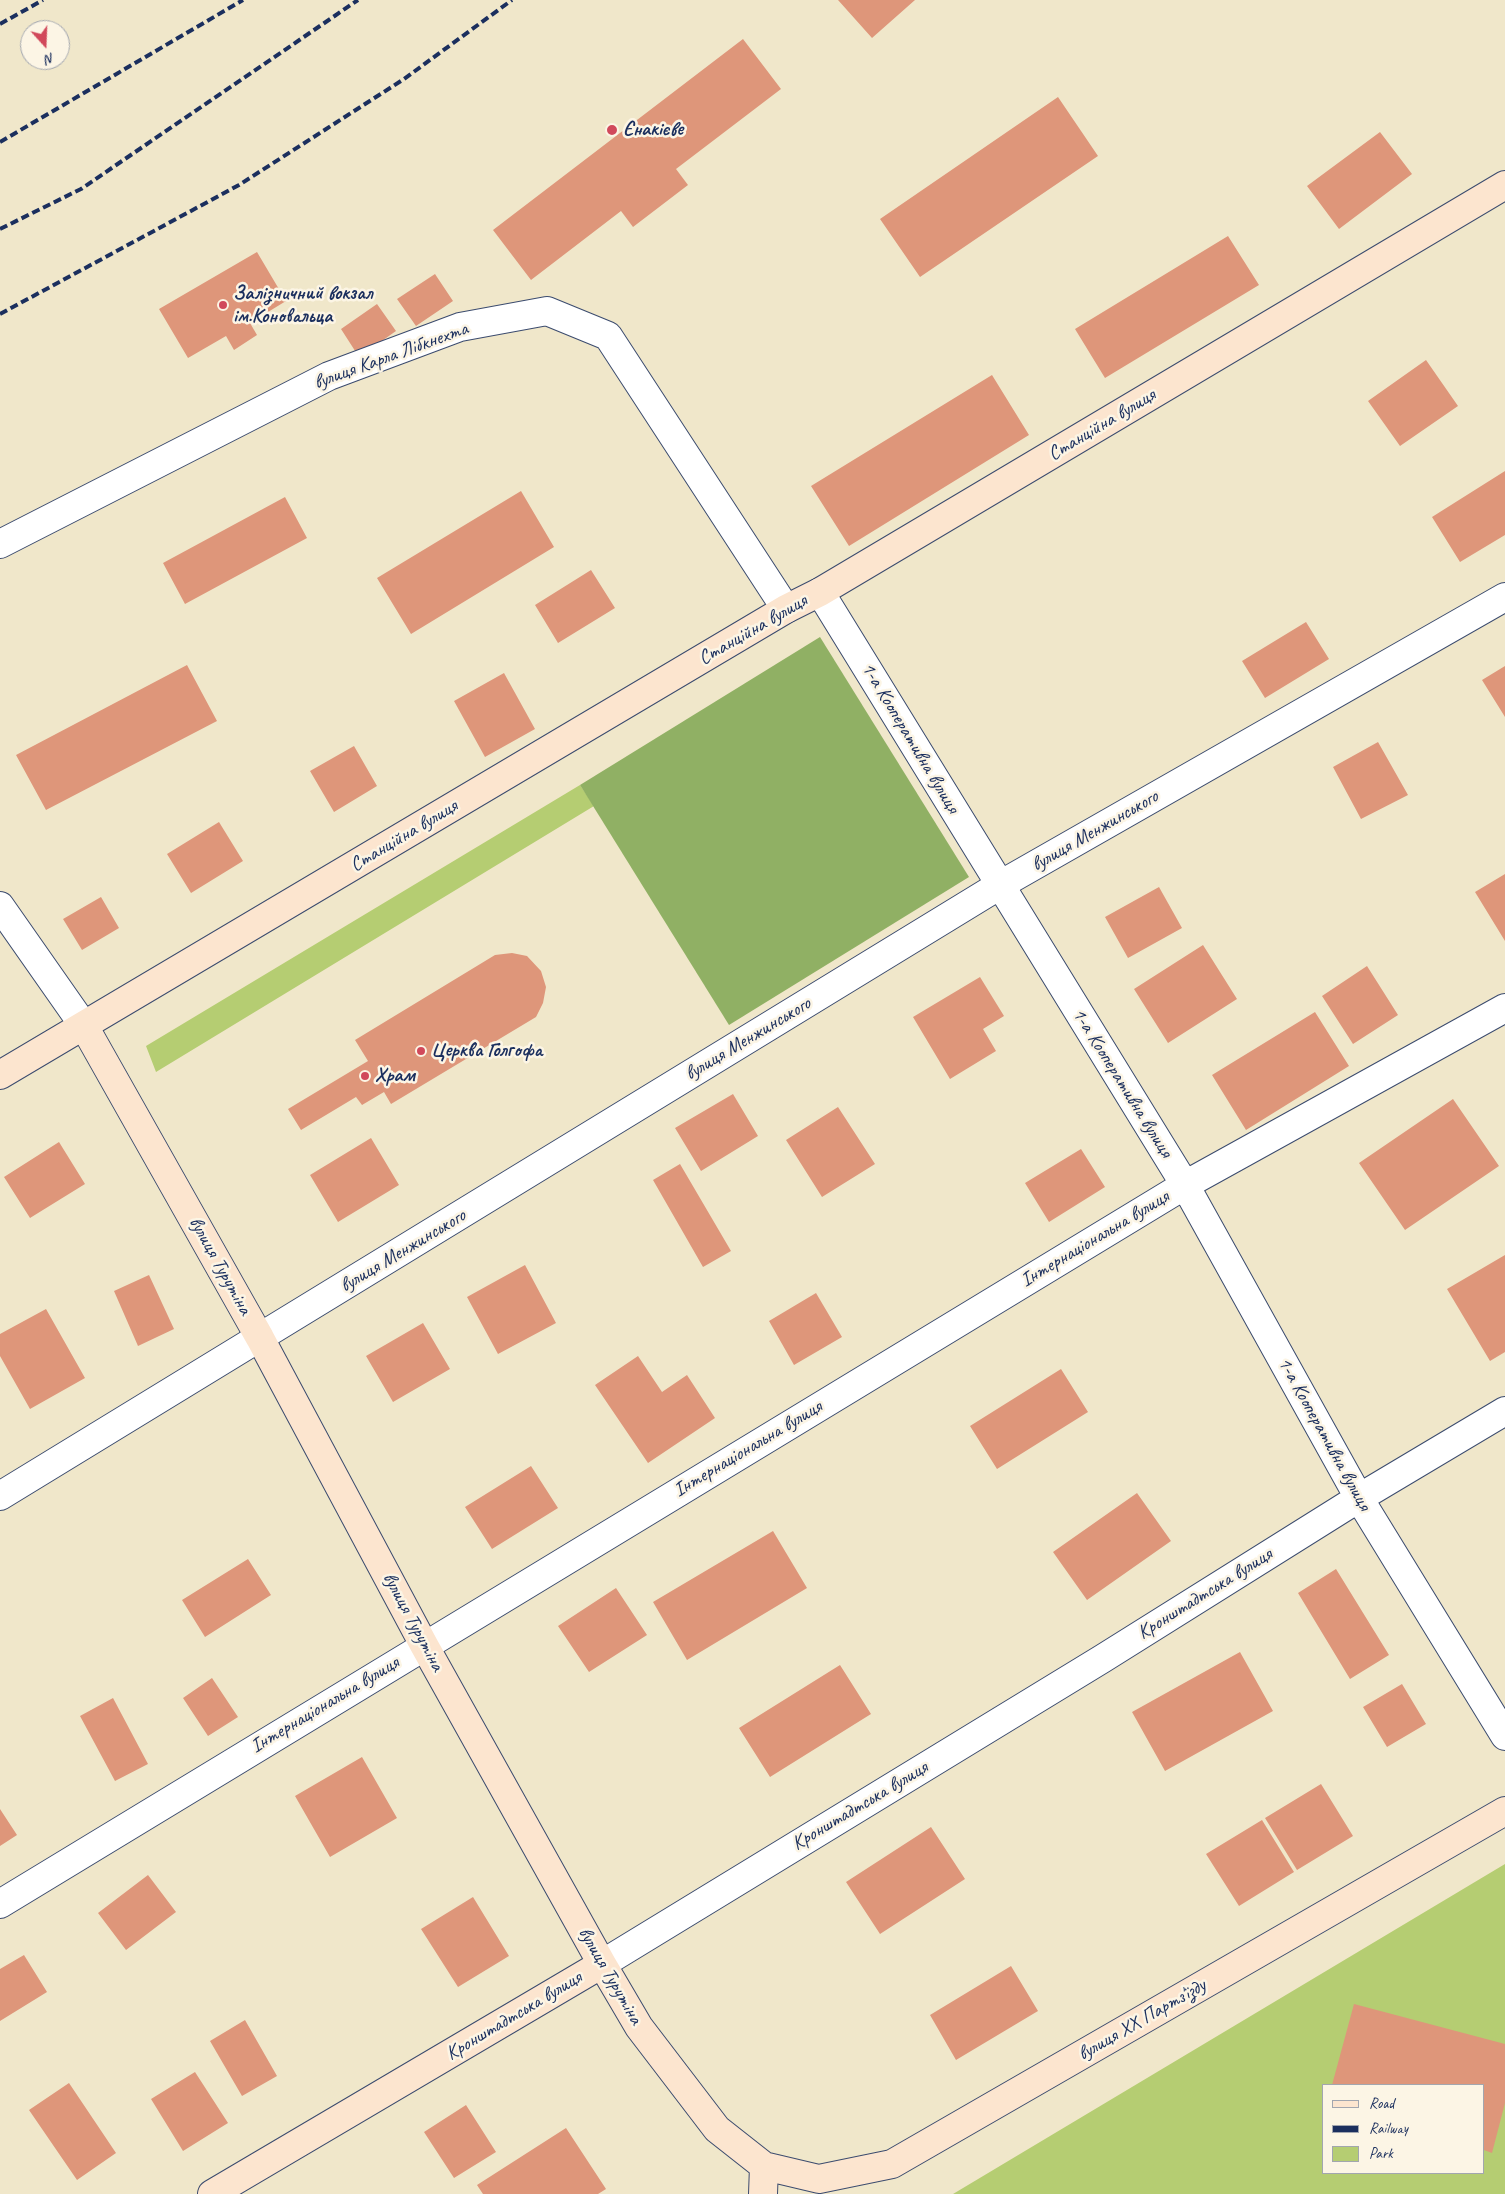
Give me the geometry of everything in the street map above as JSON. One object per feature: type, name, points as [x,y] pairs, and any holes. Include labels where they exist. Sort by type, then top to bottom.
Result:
[{"type":"street","name":"Станційна вулиця","points":[[0,1075],[786,609],[820,592],[1505,185]]},
{"type":"street","name":"вулиця Карла Лібкнехта","points":[[0,544],[329,376],[460,327],[547,311],[608,336],[786,609]]},
{"type":"street","name":"1-а Кооперативна вулиця","points":[[820,592],[1186,1185],[1359,1498],[1505,1736]]},
{"type":"street","name":"вулиця Менжинського","points":[[0,1496],[1000,886],[1505,597]]},
{"type":"street","points":[[0,906],[84,1026]]},
{"type":"street","name":"Інтернаціональна вулиця","points":[[0,1904],[424,1645],[1186,1185],[1505,1008]]},
{"type":"street","name":"вулиця Турутіна","points":[[84,1026],[260,1338],[424,1645],[639,2027],[717,2129],[764,2166]]},
{"type":"street","name":"Кронштадтська вулиця","points":[[212,2194],[602,1964],[1093,1664],[1359,1498],[1505,1411]]},
{"type":"street","name":"вулиця XX Партз'їзду","points":[[764,2166],[819,2178],[892,2164],[1505,1811]]},
{"type":"street","points":[[763,2194],[764,2166]]},
{"type":"green space","points":[[820,637],[969,877],[729,1025],[580,785]]},
{"type":"green space","points":[[580,785],[594,806],[156,1072],[146,1046]]},
{"type":"green space","points":[[1505,1864],[1505,2194],[953,2194]]},
{"type":"building","points":[[838,0],[915,0],[872,38]]},
{"type":"building","points":[[743,39],[781,89],[676,169],[688,185],[633,227],[621,211],[531,280],[493,230]]},
{"type":"building","points":[[1058,97],[1098,156],[920,277],[880,219]]},
{"type":"building","points":[[1380,132],[1412,174],[1339,229],[1307,186]]},
{"type":"building","points":[[1228,236],[1259,285],[1105,378],[1075,329]]},
{"type":"building","name":"Залізничний вокзал ім.Коновальца","points":[[257,252],[286,301],[250,323],[257,335],[234,350],[226,336],[188,358],[159,309]]},
{"type":"building","points":[[435,274],[453,301],[416,326],[397,299]]},
{"type":"building","points":[[377,304],[396,331],[359,357],[341,329]]},
{"type":"building","points":[[1426,360],[1458,406],[1400,446],[1368,401]]},
{"type":"building","points":[[992,375],[1029,435],[849,546],[811,486]]},
{"type":"building","points":[[1505,471],[1505,535],[1460,562],[1432,517]]},
{"type":"building","points":[[521,491],[554,547],[411,634],[377,578]]},
{"type":"building","points":[[285,497],[307,538],[185,604],[163,563]]},
{"type":"building","points":[[591,570],[615,608],[558,643],[535,605]]},
{"type":"building","points":[[1306,622],[1329,659],[1265,698],[1242,661]]},
{"type":"building","points":[[187,665],[217,721],[46,810],[16,755]]},
{"type":"building","points":[[1505,666],[1505,717],[1482,680]]},
{"type":"building","points":[[504,673],[535,729],[485,757],[454,701]]},
{"type":"building","points":[[1378,742],[1408,795],[1361,819],[1333,767]]},
{"type":"building","points":[[354,746],[377,786],[334,812],[310,771]]},
{"type":"building","points":[[219,822],[243,861],[191,893],[167,854]]},
{"type":"building","points":[[1505,874],[1505,941],[1475,892]]},
{"type":"building","points":[[1159,887],[1182,928],[1128,958],[1105,917]]},
{"type":"building","points":[[101,897],[119,928],[82,950],[63,919]]},
{"type":"building","points":[[1203,945],[1237,999],[1168,1043],[1134,989]]},
{"type":"building","name":"Церква Голгофа","points":[[512,953],[527,956],[541,971],[546,987],[543,1003],[536,1017],[391,1104],[384,1092],[362,1105],[356,1097],[301,1130],[288,1109],[368,1061],[355,1040],[495,955]]},
{"type":"building","points":[[1367,966],[1398,1015],[1353,1044],[1322,996]]},
{"type":"building","points":[[980,977],[1004,1016],[983,1029],[996,1051],[950,1079],[913,1017]]},
{"type":"building","points":[[1315,1012],[1349,1066],[1246,1130],[1212,1075]]},
{"type":"building","points":[[733,1094],[758,1136],[701,1171],[675,1128]]},
{"type":"building","points":[[1453,1099],[1499,1166],[1405,1230],[1359,1163]]},
{"type":"building","points":[[838,1107],[875,1164],[822,1197],[786,1140]]},
{"type":"building","points":[[371,1138],[399,1185],[338,1222],[310,1175]]},
{"type":"building","points":[[59,1142],[85,1184],[30,1218],[4,1177]]},
{"type":"building","points":[[1081,1149],[1105,1187],[1049,1222],[1025,1183]]},
{"type":"building","points":[[680,1164],[731,1251],[703,1267],[653,1180]]},
{"type":"building","points":[[1505,1255],[1505,1352],[1490,1361],[1447,1289]]},
{"type":"building","points":[[525,1265],[556,1323],[498,1354],[467,1297]]},
{"type":"building","points":[[149,1275],[174,1329],[138,1346],[114,1291]]},
{"type":"building","points":[[816,1293],[842,1337],[794,1365],[769,1321]]},
{"type":"building","points":[[46,1309],[85,1378],[30,1409],[0,1356],[0,1334]]},
{"type":"building","points":[[423,1323],[450,1369],[393,1402],[366,1356]]},
{"type":"building","points":[[638,1356],[662,1392],[687,1375],[715,1418],[648,1463],[595,1385]]},
{"type":"building","points":[[1061,1369],[1088,1412],[997,1469],[970,1426]]},
{"type":"building","points":[[531,1466],[558,1508],[492,1549],[465,1507]]},
{"type":"building","points":[[1137,1493],[1171,1541],[1087,1600],[1053,1552]]},
{"type":"building","points":[[773,1531],[807,1588],[687,1660],[653,1602]]},
{"type":"building","points":[[248,1559],[271,1595],[205,1637],[182,1600]]},
{"type":"building","points":[[1336,1569],[1389,1655],[1350,1679],[1298,1593]]},
{"type":"building","points":[[616,1588],[647,1635],[589,1672],[558,1626]]},
{"type":"building","points":[[1240,1652],[1273,1711],[1165,1771],[1132,1712]]},
{"type":"building","points":[[840,1665],[871,1714],[770,1777],[739,1728]]},
{"type":"building","points":[[212,1678],[238,1717],[208,1736],[183,1698]]},
{"type":"building","points":[[1402,1684],[1426,1724],[1387,1747],[1363,1707]]},
{"type":"building","points":[[113,1698],[148,1764],[115,1781],[80,1716]]},
{"type":"building","points":[[362,1757],[397,1818],[330,1857],[295,1796]]},
{"type":"building","points":[[1321,1784],[1353,1836],[1297,1870],[1265,1818]]},
{"type":"building","points":[[0,1809],[17,1835],[0,1846]]},
{"type":"building","points":[[1262,1820],[1294,1872],[1239,1906],[1206,1854]]},
{"type":"building","points":[[931,1827],[965,1879],[880,1934],[846,1882]]},
{"type":"building","points":[[148,1875],[176,1912],[126,1950],[98,1913]]},
{"type":"building","points":[[473,1897],[509,1956],[458,1987],[421,1929]]},
{"type":"building","points":[[24,1955],[47,1992],[0,2021],[0,1969]]},
{"type":"building","points":[[1011,1966],[1038,2011],[956,2060],[930,2015]]},
{"type":"building","points":[[1354,2004],[1505,2044],[1505,2103],[1492,2153],[1485,2150],[1485,2084],[1332,2084]]},
{"type":"building","points":[[245,2020],[277,2076],[242,2096],[210,2041]]},
{"type":"building","points":[[195,2072],[228,2123],[183,2151],[151,2099]]},
{"type":"building","points":[[69,2083],[116,2153],[77,2180],[29,2110]]},
{"type":"building","points":[[466,2105],[496,2152],[454,2178],[424,2132]]},
{"type":"building","points":[[566,2128],[606,2189],[598,2194],[483,2194],[477,2185]]},
{"type":"railway","points":[[0,24],[43,0]]},
{"type":"railway","points":[[0,142],[243,0]]},
{"type":"railway","points":[[0,229],[81,189],[358,0]]},
{"type":"railway","points":[[0,314],[239,185],[404,79],[512,0]]},
{"type":"place","name":"Єнакієве","points":[[612,130]]},
{"type":"place","name":"Залізничний вокзал ім.Коновальца","points":[[223,305]]},
{"type":"place","name":"Церква Голгофа","points":[[421,1051]]},
{"type":"place","name":"Храм","points":[[365,1076]]}]
